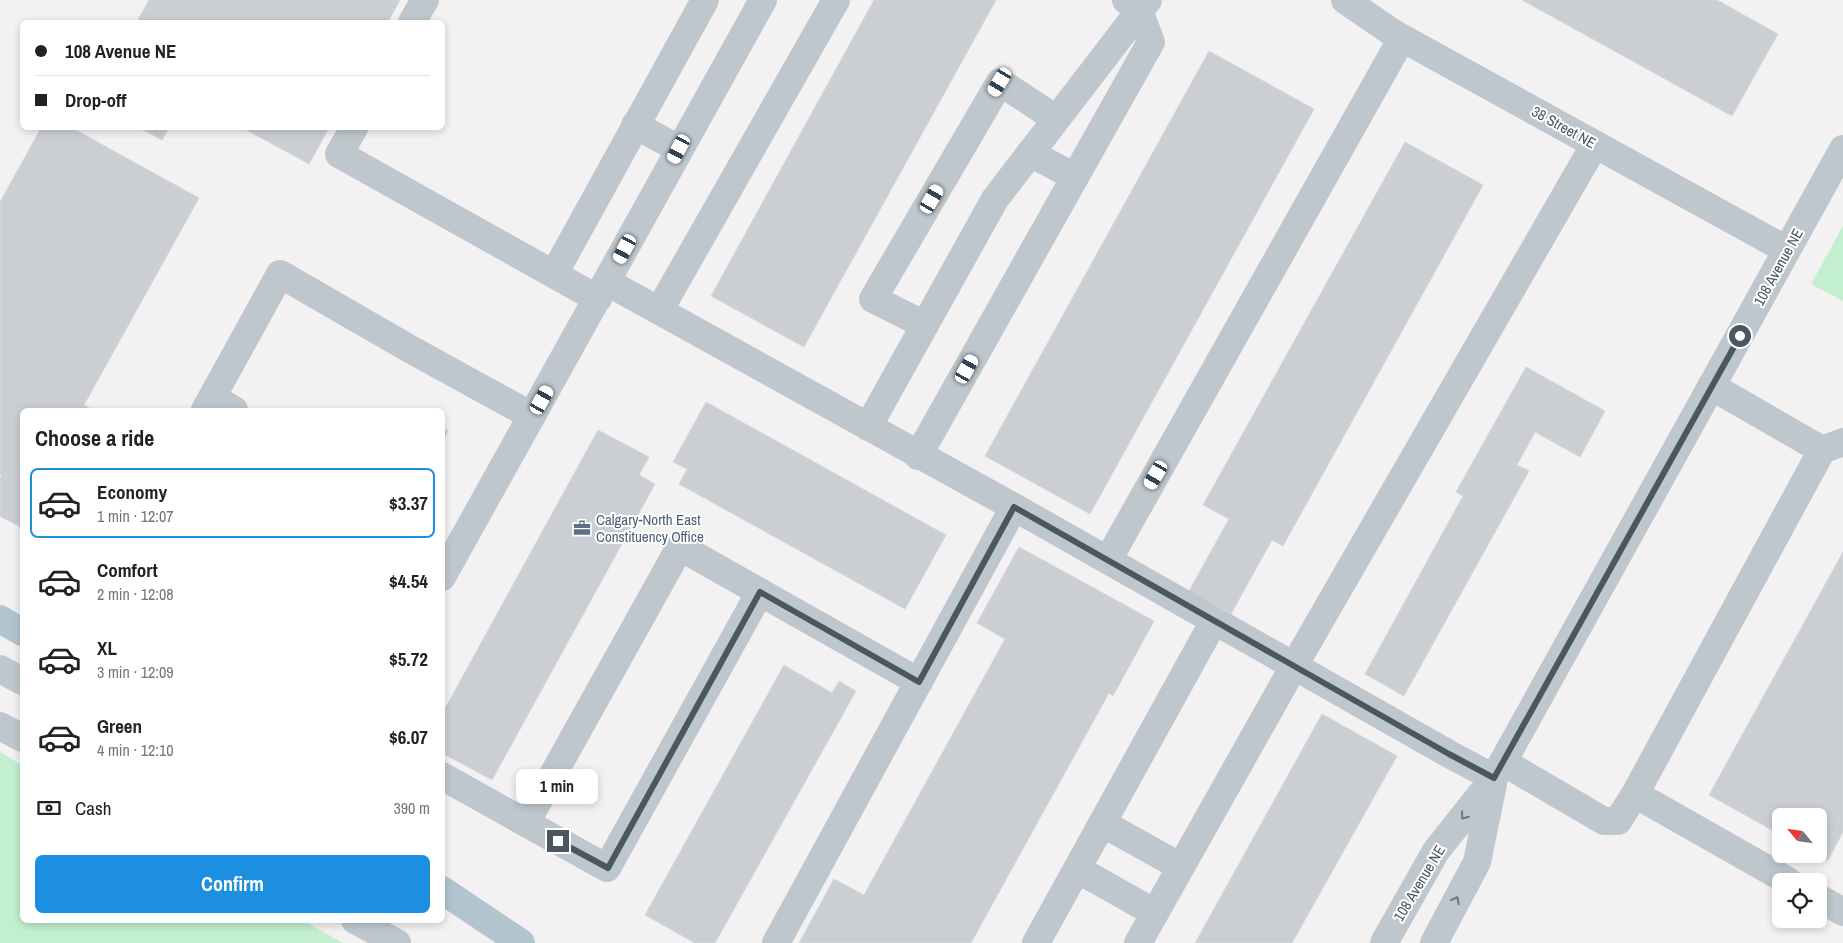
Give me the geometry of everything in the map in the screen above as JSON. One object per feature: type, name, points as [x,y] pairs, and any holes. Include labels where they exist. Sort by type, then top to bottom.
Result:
[{"type":"main road","points":[[0,619],[20,631]]},
{"type":"main road","points":[[445,892],[520,943]]},
{"type":"street","points":[[413,20],[425,0]]},
{"type":"street","points":[[554,274],[705,0]]},
{"type":"street","points":[[445,572],[763,0]]},
{"type":"street","points":[[659,311],[836,0]]},
{"type":"street","name":"38 Street NE","points":[[1352,2],[1402,38],[1787,250]]},
{"type":"street","points":[[868,427],[995,199],[1056,119],[1137,4]]},
{"type":"street","points":[[918,456],[1151,42],[1137,4]]},
{"type":"street","points":[[1108,560],[1402,38]]},
{"type":"street","points":[[925,325],[873,299],[1000,82],[1056,119]]},
{"type":"street","points":[[636,125],[679,149]]},
{"type":"street","points":[[353,130],[339,154],[554,274],[659,311],[918,456],[1014,507],[1449,754],[1498,770],[1604,822],[1618,821],[1635,794],[1832,446],[1711,386]]},
{"type":"street","points":[[1138,943],[1294,666],[1595,144]]},
{"type":"street","name":"108 Avenue NE","points":[[1384,943],[1436,851],[1498,770],[1843,150]]},
{"type":"street","points":[[1030,153],[1075,178]]},
{"type":"street","points":[[217,406],[280,274],[410,349],[532,416]]},
{"type":"street","points":[[776,943],[1014,507]]},
{"type":"street","points":[[526,823],[680,547],[919,682]]},
{"type":"street","points":[[445,778],[608,868],[760,592]]},
{"type":"street","points":[[1036,943],[1214,621]]},
{"type":"street","points":[[0,669],[20,680]]},
{"type":"street","points":[[0,726],[20,737]]},
{"type":"street","name":"108 Avenue NE","points":[[1434,943],[1477,862],[1498,770]]},
{"type":"street","points":[[1635,794],[1774,873]]},
{"type":"street","points":[[1102,824],[1181,867]]},
{"type":"street","points":[[1077,869],[1155,913]]},
{"type":"street","points":[[445,905],[520,943]]},
{"type":"street","points":[[360,923],[397,943]]},
{"type":"green space","points":[[1843,226],[1843,301],[1811,284]]},
{"type":"green space","points":[[0,752],[20,764],[20,923],[307,923],[343,943],[0,943]]},
{"type":"building","points":[[149,0],[400,0],[389,20],[138,20]]},
{"type":"building","points":[[874,0],[996,0],[804,347],[711,296]]},
{"type":"building","points":[[1522,0],[1717,0],[1778,34],[1732,116]]},
{"type":"building","points":[[1209,51],[1314,109],[1090,514],[985,456]]},
{"type":"building","points":[[40,130],[76,130],[199,198],[84,405],[89,408],[20,408],[20,527],[0,516],[0,478],[2,476],[0,475],[0,202]]},
{"type":"building","points":[[144,130],[168,130],[162,140]]},
{"type":"building","points":[[247,130],[328,130],[309,164]]},
{"type":"building","points":[[1405,142],[1483,185],[1283,546],[1272,540],[1231,614],[1189,591],[1229,519],[1203,505]]},
{"type":"building","points":[[1526,367],[1605,411],[1580,457],[1535,432],[1517,465],[1529,471],[1404,696],[1365,674],[1463,496],[1456,492]]},
{"type":"building","points":[[706,402],[946,535],[905,609],[679,484],[687,469],[673,462]]},
{"type":"building","points":[[598,430],[649,457],[639,475],[655,484],[492,780],[445,755],[445,709]]},
{"type":"building","points":[[1019,547],[1154,621],[1113,696],[1109,693],[971,943],[799,943],[834,879],[864,895],[1005,639],[977,623]]},
{"type":"building","points":[[1843,552],[1843,832],[1828,860],[1828,808],[1772,808],[1772,830],[1709,795]]},
{"type":"building","points":[[784,665],[832,693],[839,681],[856,691],[715,943],[695,943],[645,915]]},
{"type":"building","points":[[1322,714],[1397,756],[1292,943],[1195,943]]},
{"type":"place","name":"Calgary-North East Constituency Office","points":[[582,528]]},
{"type":"route","points":[[558,841],[608,868],[760,592],[919,682],[1014,507],[1494,778],[1740,336]]}]
